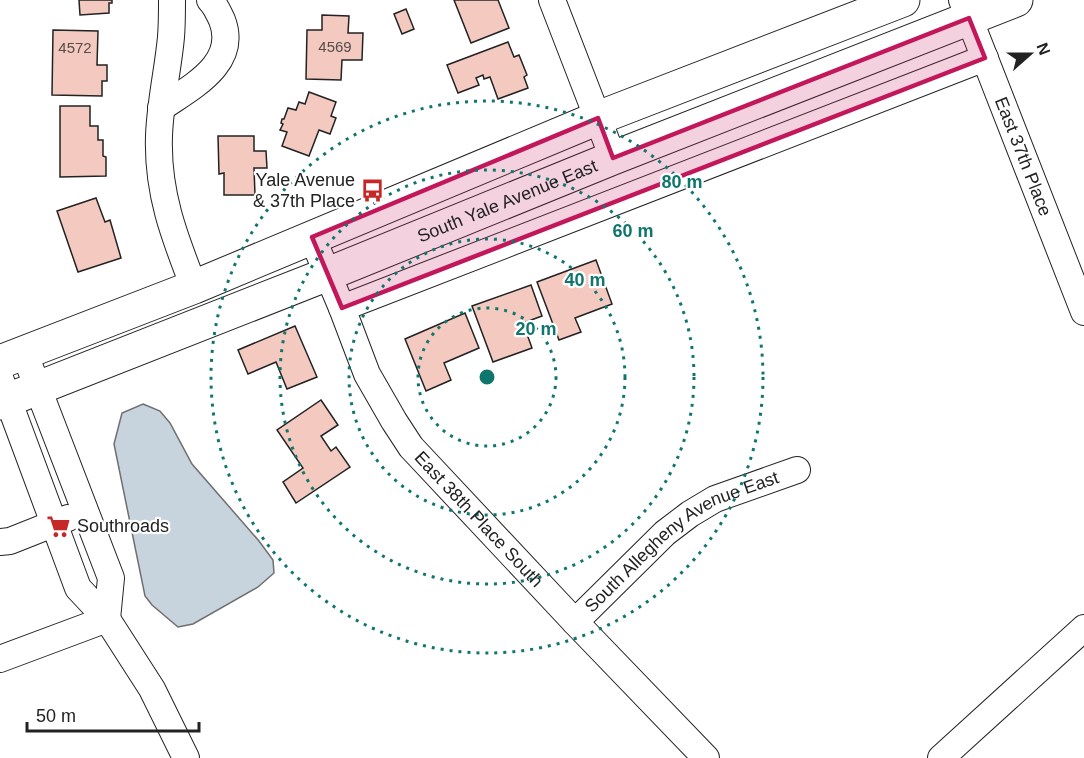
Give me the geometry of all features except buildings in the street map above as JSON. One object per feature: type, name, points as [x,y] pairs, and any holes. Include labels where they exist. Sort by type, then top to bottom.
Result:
[{"type":"main road","points":[[12,357],[194,287],[598,118],[903,0]]},
{"type":"main road","name":"South Yale Avenue East","points":[[12,393],[328,274],[613,158],[966,9],[1016,0]]},
{"type":"street","points":[[172,0],[171,36],[161,108],[159,146],[162,187],[168,217],[194,287]]},
{"type":"street","points":[[161,108],[205,77],[219,62],[226,46],[225,28],[216,7],[210,0]]},
{"type":"street","points":[[552,0],[613,158]]},
{"type":"street","name":"East 37th Place","points":[[966,9],[1084,312]]},
{"type":"street","points":[[342,308],[985,58]]},
{"type":"street","name":"East 38th Place South","points":[[312,237],[367,374],[411,447],[706,758]]},
{"type":"street","points":[[12,357],[12,393],[54,524],[78,588],[108,619],[152,689],[186,758]]},
{"type":"street","points":[[12,393],[85,512],[111,578],[108,619]]},
{"type":"street","name":"South Allegheny Avenue East","points":[[575,622],[665,533],[690,514],[715,499],[797,470]]},
{"type":"street","points":[[0,542],[10,541],[85,512]]},
{"type":"street","points":[[0,659],[108,619]]},
{"type":"street","points":[[941,758],[1084,628]]},
{"type":"highlighted area","points":[[969,18],[985,58],[342,308],[312,237],[598,118],[613,158]]},
{"type":"shaded area","points":[[143,404],[160,411],[170,423],[192,464],[273,560],[274,573],[258,587],[193,624],[178,627],[145,596],[114,444],[122,413]]},
{"type":"place","name":"Yale Avenue & 37th Place","points":[[373,190]]},
{"type":"place","name":"Southroads","points":[[59,526]]}]
